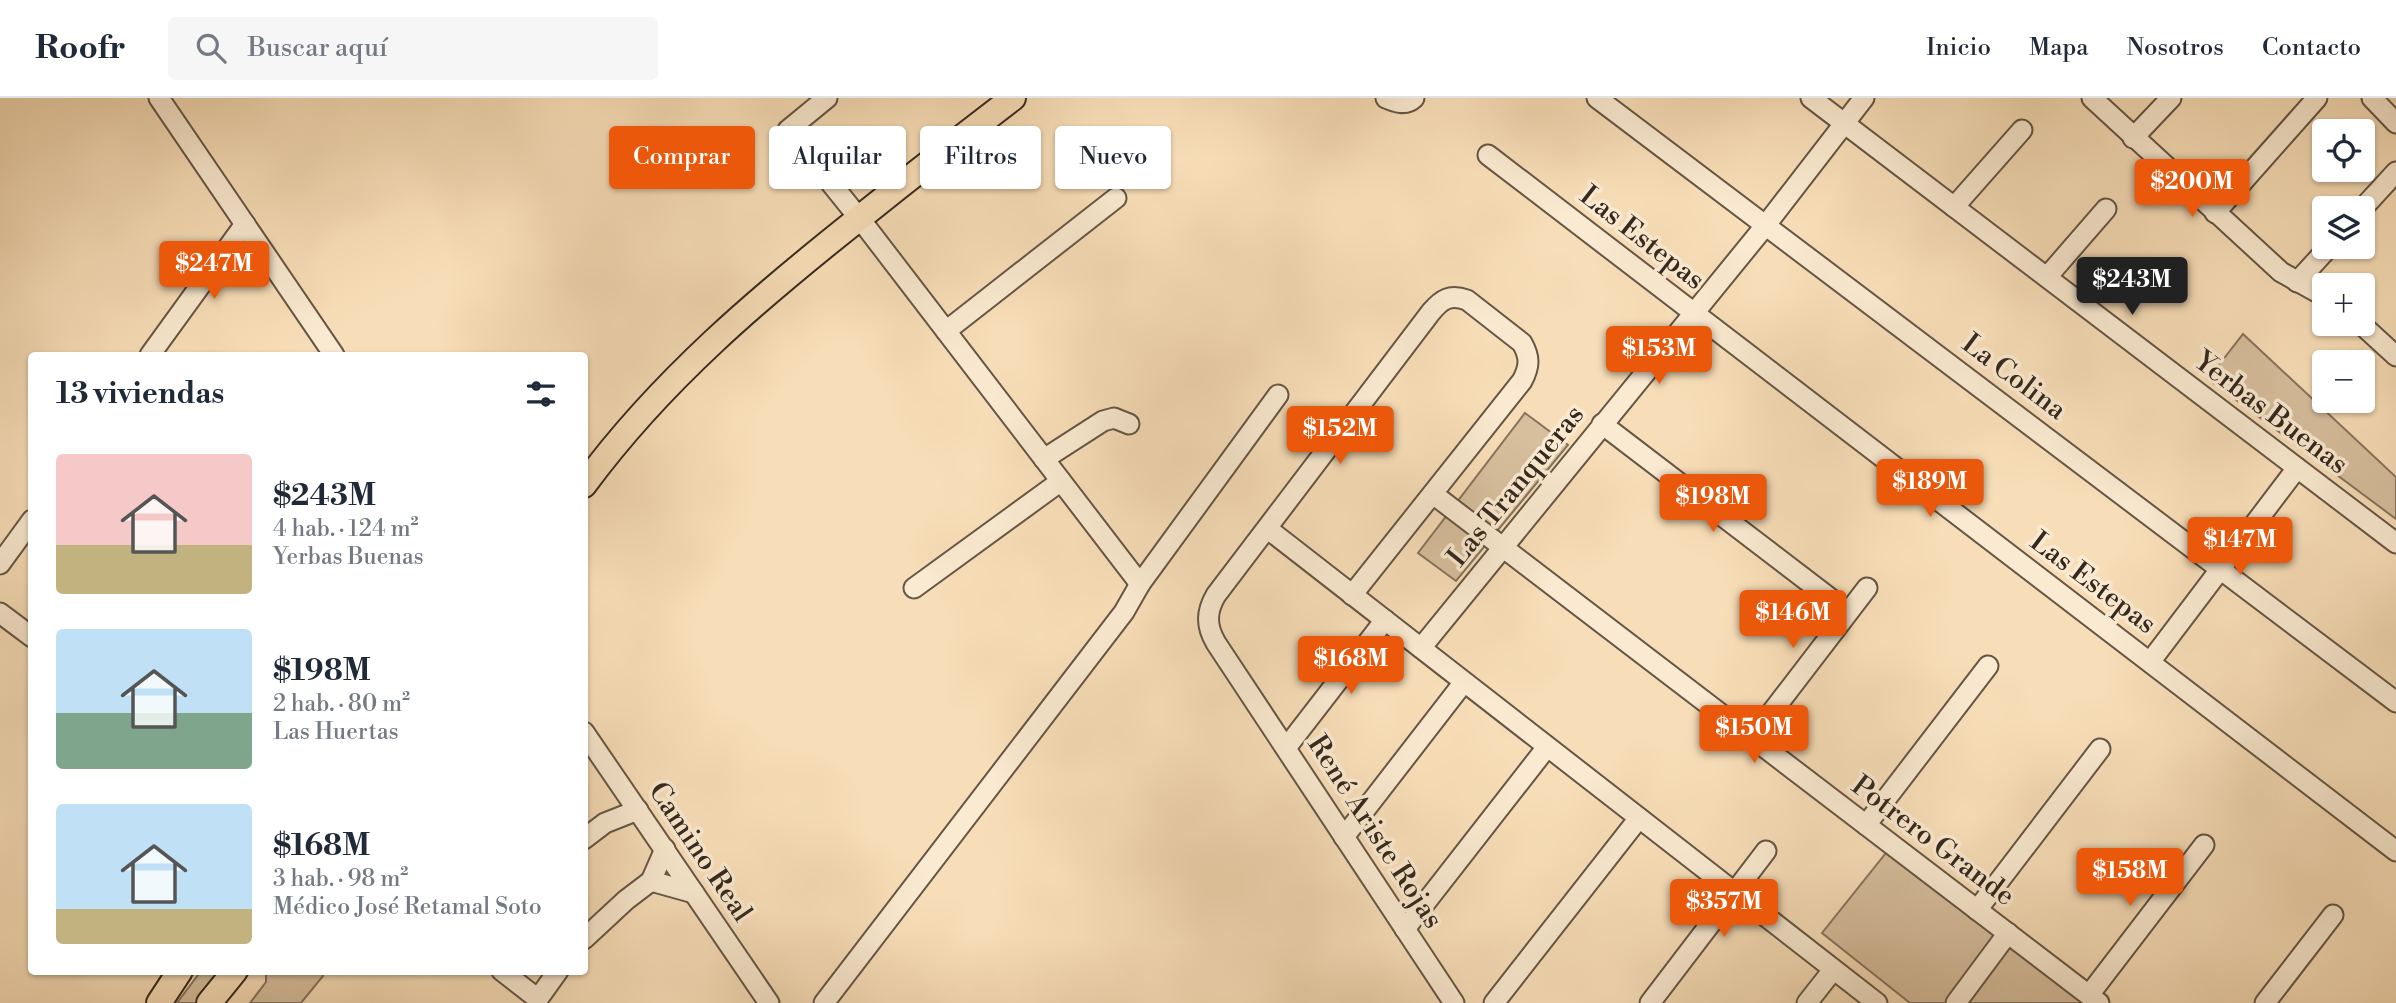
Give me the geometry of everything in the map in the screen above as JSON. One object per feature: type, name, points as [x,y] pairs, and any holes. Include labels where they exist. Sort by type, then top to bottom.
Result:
[{"type":"main road","points":[[588,480],[652,404],[713,340],[770,289],[1013,98]]},
{"type":"main road","points":[[159,1003],[177,975]]},
{"type":"main road","points":[[209,1003],[232,975]]},
{"type":"street","points":[[159,98],[332,352]]},
{"type":"street","points":[[827,98],[788,130],[1140,583]]},
{"type":"street","points":[[1386,98],[1398,103],[1414,98]]},
{"type":"street","name":"La Colina","points":[[1597,98],[2396,702]]},
{"type":"street","name":"Yerbas Buenas","points":[[1811,98],[2396,544]]},
{"type":"street","name":"Las Tranqueras","points":[[1420,648],[1765,226],[1864,98]]},
{"type":"street","points":[[2092,98],[2281,272],[2312,290]]},
{"type":"street","points":[[2133,138],[2171,98]]},
{"type":"street","points":[[2215,213],[2317,98]]},
{"type":"street","points":[[2372,98],[2396,123]]},
{"type":"street","points":[[1954,207],[2022,130]]},
{"type":"street","name":"Las Estepas","points":[[1488,155],[2396,851]]},
{"type":"street","points":[[2374,196],[2396,172]]},
{"type":"street","points":[[946,331],[1116,198]]},
{"type":"street","points":[[2047,278],[2106,209]]},
{"type":"street","points":[[152,352],[245,224]]},
{"type":"street","points":[[2297,282],[2318,259]]},
{"type":"street","points":[[1352,595],[1522,381],[1529,363],[1528,352],[1522,342],[1467,300],[1457,296],[1446,297],[1431,312],[1268,529],[1385,621],[1734,892],[1833,970],[1877,1003]]},
{"type":"street","points":[[2374,336],[2396,356]]},
{"type":"street","points":[[824,1003],[1124,612],[1140,583],[1278,395]]},
{"type":"street","points":[[1044,460],[1103,421],[1114,418],[1129,424]]},
{"type":"street","points":[[1602,425],[1848,612]]},
{"type":"street","points":[[2150,662],[2297,468]]},
{"type":"street","points":[[914,588],[1061,481]]},
{"type":"street","name":"Potrero Grande","points":[[1433,494],[2094,999]]},
{"type":"street","points":[[0,564],[28,526]]},
{"type":"street","name":"René Ariste Rojas","points":[[1268,529],[1216,595],[1209,610],[1209,627],[1216,643],[1454,1003]]},
{"type":"street","points":[[1752,737],[1867,588]]},
{"type":"street","points":[[0,613],[28,634]]},
{"type":"street","points":[[1286,748],[1385,621]]},
{"type":"street","points":[[1866,825],[1988,666]]},
{"type":"street","points":[[1344,837],[1464,682]]},
{"type":"street","name":"Camino Real","points":[[588,738],[769,1003]]},
{"type":"street","points":[[1405,929],[1547,747]]},
{"type":"street","points":[[1977,910],[2100,749]]},
{"type":"street","points":[[605,823],[620,784]]},
{"type":"street","points":[[588,836],[605,823],[638,810]]},
{"type":"street","points":[[1494,1003],[1639,818]]},
{"type":"street","points":[[2094,999],[2204,845]]},
{"type":"street","points":[[588,935],[651,881],[665,849]]},
{"type":"street","points":[[1650,1003],[1766,851]]},
{"type":"street","points":[[651,881],[694,893]]},
{"type":"street","points":[[2265,1003],[2333,915]]},
{"type":"street","points":[[1956,1003],[2008,933]]},
{"type":"street","points":[[1807,1003],[1833,970]]},
{"type":"street","points":[[507,975],[538,999],[555,975]]},
{"type":"shaded area","points":[[2243,334],[2312,398],[2312,413],[2328,413],[2396,477],[2396,519],[2208,379]]},
{"type":"shaded area","points":[[1525,413],[1568,445],[1456,581],[1418,553]]},
{"type":"shaded area","points":[[1886,853],[2083,1003],[1910,1003],[1822,933]]},
{"type":"shaded area","points":[[198,975],[224,975],[199,1003],[177,1003]]},
{"type":"shaded area","points":[[266,975],[323,976],[301,1003],[250,1003],[266,982]]}]
